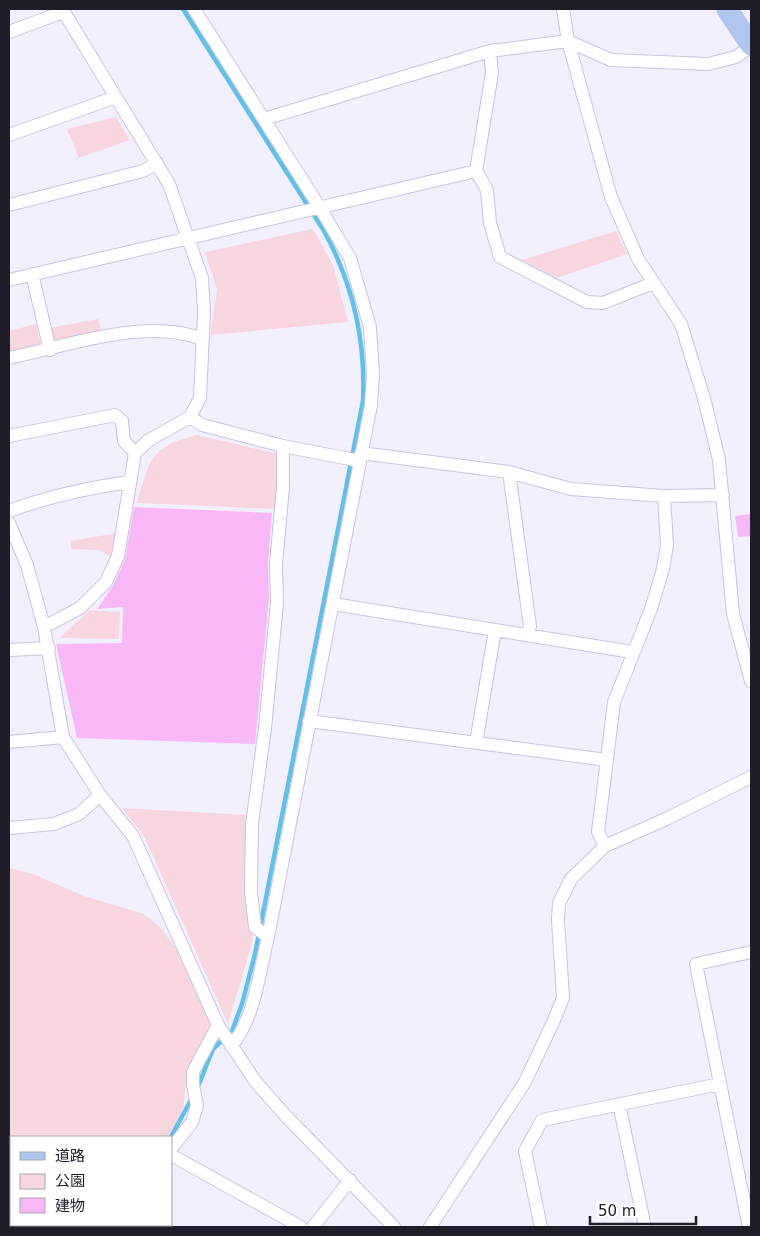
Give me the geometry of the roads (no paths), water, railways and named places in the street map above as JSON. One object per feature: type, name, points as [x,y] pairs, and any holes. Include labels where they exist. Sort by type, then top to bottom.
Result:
[{"type":"main road","points":[[727,9],[751,46]]},
{"type":"street","points":[[172,1149],[192,1122],[196,1105],[193,1072],[225,1037],[238,1037],[249,1013],[268,937],[372,405],[373,375],[370,326],[350,258],[313,209],[264,119],[194,9]]},
{"type":"street","points":[[563,9],[568,41],[611,197],[638,260],[681,324],[704,398],[719,460],[733,614],[751,681]]},
{"type":"street","points":[[9,32],[62,10],[169,184],[184,222],[187,237],[202,278],[204,312],[200,398],[190,417],[149,440],[135,453],[118,556],[106,582],[80,608],[44,626]]},
{"type":"street","points":[[264,119],[490,51],[568,41],[611,60],[708,64],[736,58],[751,46]]},
{"type":"street","points":[[490,51],[492,73],[476,171],[487,190],[490,223],[500,257],[587,302],[603,303],[654,283]]},
{"type":"street","points":[[9,135],[116,97]]},
{"type":"street","points":[[9,205],[143,171],[157,163]]},
{"type":"street","points":[[9,280],[476,171]]},
{"type":"street","points":[[32,274],[50,350]]},
{"type":"street","points":[[9,358],[134,330],[185,332],[202,339]]},
{"type":"street","points":[[9,436],[115,415],[122,421],[124,441],[135,453]]},
{"type":"street","points":[[190,417],[202,425],[283,446],[361,457],[509,472],[571,489],[664,496],[723,495]]},
{"type":"street","points":[[268,937],[255,927],[252,892],[252,824],[265,728],[277,603],[276,564],[283,487],[283,446]]},
{"type":"street","points":[[509,472],[530,626],[527,635]]},
{"type":"street","points":[[9,511],[47,497],[79,489],[129,482]]},
{"type":"street","points":[[605,846],[598,832],[614,702],[651,609],[663,569],[667,545],[664,496]]},
{"type":"street","points":[[9,523],[27,565],[44,626],[63,737],[100,796],[123,822],[144,855],[225,1037],[255,1080],[285,1115],[394,1227]]},
{"type":"street","points":[[333,604],[626,651],[633,654]]},
{"type":"street","points":[[476,742],[495,630]]},
{"type":"street","points":[[9,650],[49,648]]},
{"type":"street","points":[[309,721],[607,760]]},
{"type":"street","points":[[9,742],[63,737]]},
{"type":"street","points":[[430,1227],[525,1082],[554,1020],[562,998],[558,920],[559,903],[571,879],[605,846],[751,777]]},
{"type":"street","points":[[9,828],[54,824],[79,814],[100,796]]},
{"type":"street","points":[[750,1227],[696,964],[751,952]]},
{"type":"street","points":[[541,1227],[525,1151],[542,1120],[720,1084]]},
{"type":"street","points":[[619,1104],[645,1227]]},
{"type":"street","points":[[172,1156],[302,1227]]},
{"type":"street","points":[[313,1227],[350,1180]]},
{"type":"waterway","points":[[183,9],[324,231],[334,251],[343,271],[356,313],[360,334],[363,378],[363,401],[255,954],[242,1004],[232,1031],[213,1049],[197,1089]]},
{"type":"waterway","points":[[172,1136],[192,1098]]}]
